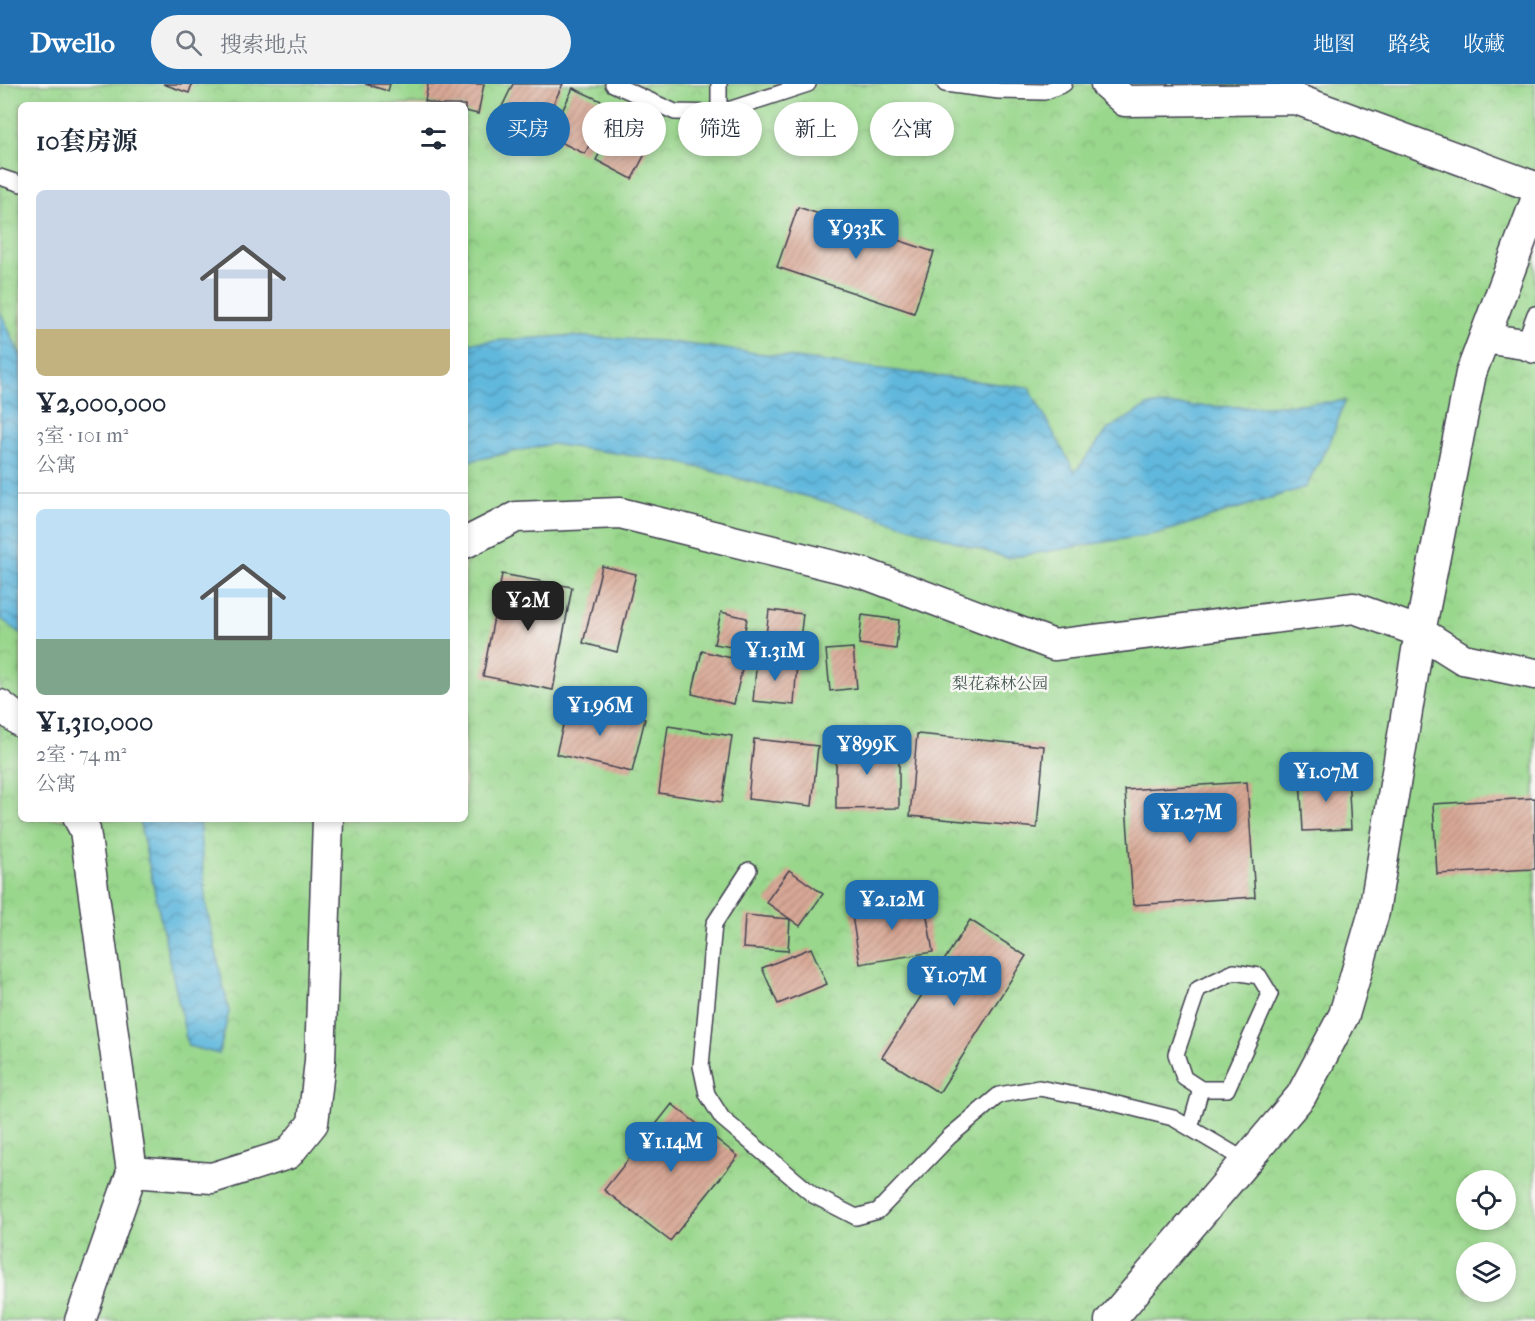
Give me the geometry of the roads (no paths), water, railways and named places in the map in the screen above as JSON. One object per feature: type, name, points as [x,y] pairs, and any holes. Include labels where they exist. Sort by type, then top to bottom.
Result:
[{"type":"street","points":[[1106,84],[1125,101],[1296,99],[1535,187]]},
{"type":"street","points":[[1110,1321],[1301,1096],[1344,1015],[1374,912],[1420,632],[1471,373],[1535,203]]},
{"type":"street","points":[[1484,338],[1529,346]]},
{"type":"street","points":[[468,541],[516,517],[620,513],[866,574],[1054,645],[1354,608],[1420,632],[1463,659],[1535,675]]},
{"type":"street","points":[[0,705],[18,720]]},
{"type":"street","points":[[80,1321],[132,1172],[86,830],[81,822]]},
{"type":"street","points":[[132,1172],[212,1178],[288,1154],[313,1123],[320,1061],[328,822]]},
{"type":"lane","points":[[613,84],[678,112]]},
{"type":"lane","points":[[718,102],[719,84]]},
{"type":"lane","points":[[752,102],[808,84]]},
{"type":"lane","points":[[945,84],[999,92],[1044,92],[1064,84]]},
{"type":"lane","points":[[0,177],[18,183]]},
{"type":"lane","points":[[1529,346],[1535,314]]},
{"type":"lane","points":[[749,870],[714,924],[701,1066],[707,1094],[723,1118],[813,1195],[856,1217],[878,1211],[950,1137],[999,1095],[1039,1088],[1101,1100],[1173,1118],[1246,1161]]},
{"type":"lane","points":[[1234,972],[1259,976],[1270,994],[1227,1089],[1201,1089],[1184,1078],[1176,1054],[1198,989],[1234,972]]},
{"type":"lane","points":[[1190,1128],[1201,1089]]},
{"type":"water","points":[[0,311],[18,350],[18,632],[0,618]]},
{"type":"water","points":[[564,336],[663,341],[1029,388],[1075,472],[1108,429],[1149,405],[1250,407],[1345,401],[1332,437],[1306,487],[1160,533],[1007,558],[857,510],[678,462],[551,444],[468,461],[468,343]]},
{"type":"water","points":[[140,822],[199,822],[206,905],[229,1012],[219,1054],[188,1046]]},
{"type":"park label","name":"梨花森林公园","points":[[1000,683]]}]
